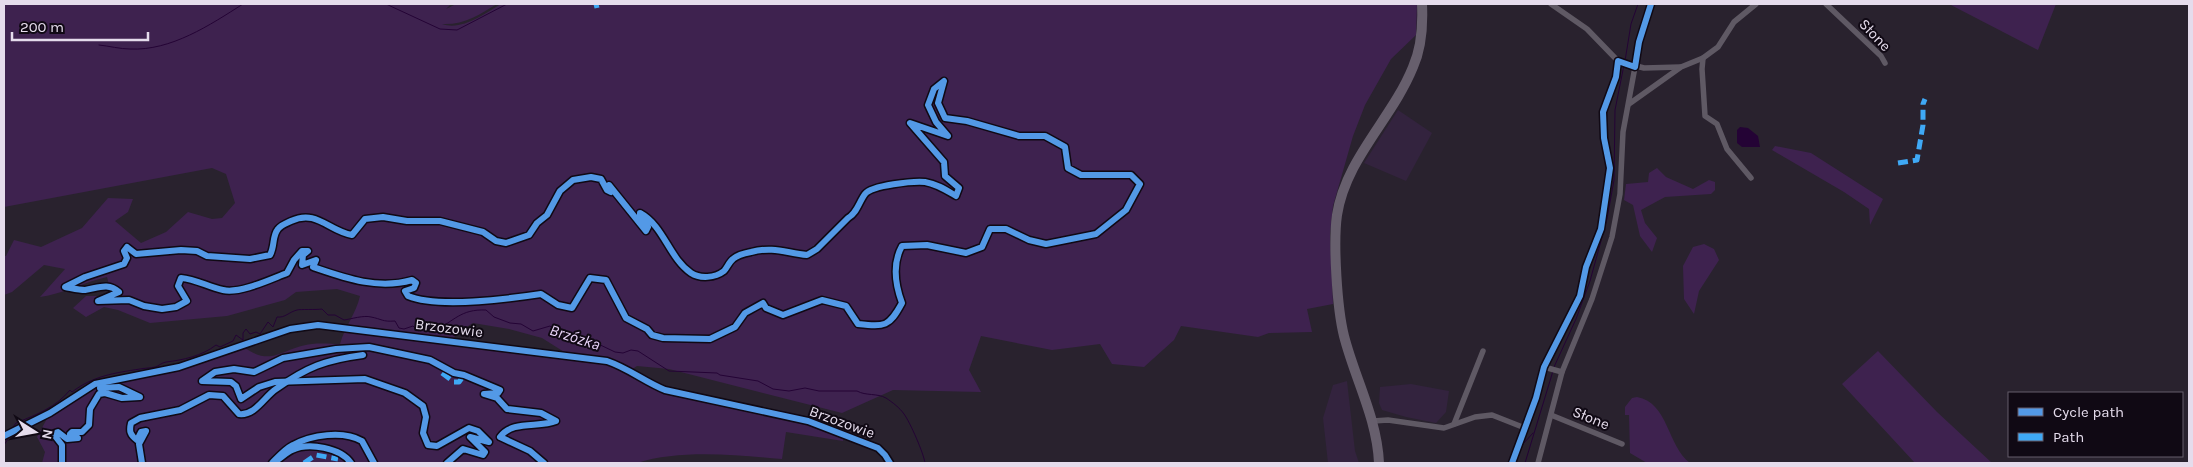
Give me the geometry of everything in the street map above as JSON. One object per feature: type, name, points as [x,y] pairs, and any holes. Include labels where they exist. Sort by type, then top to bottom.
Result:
[{"type":"highway","points":[[1380,463],[1373,421],[1349,353],[1341,321],[1337,216],[1342,194],[1349,176],[1413,68],[1421,36],[1422,4]]},
{"type":"street","points":[[1551,4],[1586,29],[1620,61],[1633,66],[1681,67]]},
{"type":"street","points":[[1629,104],[1681,67],[1703,58],[1718,47],[1734,22],[1756,4]]},
{"type":"street","name":"Słone","points":[[1826,4],[1881,56],[1885,63]]},
{"type":"street","points":[[1703,58],[1702,69],[1706,116],[1717,124],[1727,149],[1751,178]]},
{"type":"street","points":[[1512,463],[1546,367],[1580,296],[1586,268],[1601,229],[1610,168],[1604,138],[1603,112],[1620,61]]},
{"type":"street","name":"Słone","points":[[1538,463],[1551,415],[1559,371],[1592,299],[1614,229],[1620,194],[1622,139],[1629,104],[1633,66]]},
{"type":"street","name":"Brzozowie","points":[[4,436],[50,413],[94,384],[179,367],[290,329],[318,325],[606,361],[626,368],[651,384],[666,390],[818,423],[878,448],[890,463]]},
{"type":"street","points":[[1454,424],[1482,351]]},
{"type":"street","points":[[1546,367],[1559,371]]},
{"type":"street","points":[[1373,421],[1388,420],[1444,428],[1475,417],[1492,415],[1525,428]]},
{"type":"street","name":"Słone","points":[[1551,415],[1622,444]]},
{"type":"shaded area","points":[[4,4],[451,4],[446,9],[456,4],[497,4],[464,21],[442,24],[450,26],[480,17],[501,4],[1417,4],[1416,35],[1391,59],[1365,105],[1353,136],[1333,206],[1330,234],[1333,304],[1307,309],[1312,332],[1269,333],[1258,337],[1181,326],[1174,340],[1144,367],[1112,364],[1100,344],[1052,350],[981,336],[969,370],[981,392],[893,390],[842,413],[669,369],[637,366],[631,370],[661,392],[821,427],[844,437],[843,441],[786,432],[782,459],[709,454],[671,456],[637,463],[42,463],[45,452],[37,437],[50,413],[85,388],[159,372],[241,345],[261,356],[269,356],[312,344],[340,344],[360,296],[337,289],[296,292],[285,300],[227,316],[150,323],[118,310],[104,307],[86,317],[73,308],[86,296],[112,296],[107,277],[40,297],[65,269],[44,265],[12,292],[4,295],[4,256],[6,256],[14,240],[41,247],[82,228],[108,198],[133,199],[128,212],[115,221],[141,243],[166,232],[188,212],[212,219],[222,218],[235,203],[226,174],[212,168],[4,207]],"holes":[[[473,323],[509,329],[542,338],[569,355],[454,341],[455,334]]]},
{"type":"shaded area","points":[[1949,4],[2056,4],[2038,50]]},
{"type":"shaded area","points":[[1398,110],[1432,133],[1406,181],[1364,163]]},
{"type":"shaded area","points":[[1740,127],[1748,128],[1758,136],[1760,147],[1742,147],[1737,143],[1737,130]]},
{"type":"shaded area","points":[[1775,146],[1811,153],[1883,199],[1870,225],[1869,209],[1844,192],[1772,150]]},
{"type":"shaded area","points":[[1657,168],[1666,177],[1693,189],[1709,180],[1715,182],[1715,190],[1711,194],[1665,197],[1641,210],[1645,223],[1657,238],[1652,252],[1640,236],[1633,205],[1624,200],[1626,184],[1648,182],[1649,173]]},
{"type":"shaded area","points":[[1704,244],[1714,249],[1719,260],[1699,291],[1694,314],[1684,299],[1683,266],[1693,247]]},
{"type":"shaded area","points":[[1878,351],[1937,412],[1992,463],[1915,463],[1842,384]]},
{"type":"shaded area","points":[[1347,381],[1355,451],[1359,463],[1328,463],[1323,418],[1333,385]]},
{"type":"shaded area","points":[[1411,384],[1449,391],[1446,412],[1436,423],[1382,410],[1379,403],[1380,387]]},
{"type":"shaded area","points":[[1637,397],[1648,401],[1656,407],[1682,456],[1690,463],[1647,463],[1630,453],[1629,415],[1625,415],[1625,407],[1632,398]]},
{"type":"waterway","points":[[99,45],[122,49],[145,49],[160,46],[204,28],[243,4]]},
{"type":"waterway","points":[[386,4],[440,29],[457,30],[507,4]]},
{"type":"waterway","points":[[1625,61],[1631,24],[1638,4]]},
{"type":"waterway","points":[[1554,367],[1576,319],[1590,281],[1607,219],[1614,180],[1615,110],[1624,65]]},
{"type":"waterway","name":"Brzózka","points":[[13,427],[16,423],[53,406],[70,390],[72,392],[88,382],[104,376],[155,367],[164,362],[192,357],[216,345],[220,347],[233,341],[236,335],[243,340],[243,333],[246,329],[250,334],[256,332],[260,334],[268,322],[273,327],[277,317],[282,317],[297,310],[322,309],[328,315],[335,315],[344,320],[368,317],[395,321],[399,328],[404,329],[413,326],[418,331],[427,326],[435,330],[470,311],[486,310],[494,317],[510,323],[521,324],[533,331],[550,326],[558,332],[572,334],[577,339],[592,341],[615,352],[638,351],[669,371],[717,373],[758,381],[773,389],[789,391],[805,388],[819,391],[857,391],[864,394],[883,396],[898,407],[907,418],[925,463]]},
{"type":"waterway","points":[[1525,463],[1553,371]]},
{"type":"waterway","points":[[1515,463],[1523,444],[1533,433]]},
{"type":"waterway","name":"Brzózka","points":[[4,445],[10,436]]},
{"type":"marked path","points":[[596,4],[597,8]]},
{"type":"marked path","points":[[1898,163],[1917,160],[1925,99]]},
{"type":"marked path","points":[[442,373],[454,382],[459,382],[464,375]]},
{"type":"marked path","points":[[304,463],[316,455],[338,459]]},
{"type":"cycle path","points":[[1512,463],[1536,398],[1544,367],[1580,296],[1586,267],[1601,229],[1610,168],[1604,138],[1603,112],[1616,77],[1618,61],[1635,67],[1639,42],[1651,4]]},
{"type":"cycle path","points":[[944,81],[938,103],[945,118],[967,121],[1019,136],[1045,136],[1065,147],[1068,168],[1081,175],[1131,175],[1140,184],[1126,210],[1096,234],[1046,244],[1029,240],[1006,229],[990,229],[982,247],[966,253],[927,245],[902,246],[896,267],[898,289],[902,303],[893,317],[885,324],[858,324],[846,306],[822,300],[783,315],[766,308],[763,303],[745,313],[735,327],[710,339],[663,338],[652,335],[647,329],[626,318],[606,280],[590,278],[572,308],[558,305],[541,294],[454,302],[421,300],[408,296],[405,291],[414,288],[416,283],[412,280],[387,284],[374,283],[349,279],[313,267],[316,260],[302,265],[303,255],[308,251],[302,251],[294,260],[287,273],[238,290],[223,290],[181,278],[178,286],[187,301],[176,307],[162,309],[144,306],[129,300],[98,301],[119,292],[107,286],[85,290],[65,287],[85,277],[124,264],[127,258],[124,251],[127,247],[136,254],[181,250],[197,251],[207,256],[250,259],[270,255],[278,229],[286,223],[300,218],[315,219],[352,235],[365,219],[383,217],[407,221],[440,221],[483,232],[496,241],[506,243],[529,235],[537,223],[547,215],[560,191],[573,180],[591,177],[601,179],[607,190],[611,192],[609,185],[646,231],[648,227],[640,218],[640,213],[648,219],[661,234],[683,267],[695,275],[703,277],[716,275],[724,271],[737,256],[759,250],[807,255],[817,249],[854,213],[865,194],[876,188],[903,183],[925,182],[956,196],[959,188],[945,176],[944,162],[910,123],[948,136],[936,122],[928,105],[934,89],[944,81]]},
{"type":"cycle path","points":[[4,436],[50,413],[95,384],[179,367],[290,329],[318,325],[607,361],[665,390],[808,421],[878,448],[890,463]]},
{"type":"cycle path","points":[[447,463],[463,449],[483,455],[485,452],[470,437],[489,442],[478,431],[469,428],[437,446],[428,445],[423,433],[426,417],[423,406],[405,393],[365,379],[275,382],[259,387],[241,399],[236,386],[231,382],[202,381],[215,372],[234,369],[254,372],[283,358],[336,349],[369,347],[430,360],[454,373],[464,375],[500,390],[498,393],[484,394],[497,398],[507,409],[541,413],[556,421],[511,428],[500,437],[530,451],[544,463]]},
{"type":"cycle path","points":[[142,463],[139,444],[146,431],[141,432],[137,440],[131,435],[130,431],[131,423],[140,418],[180,410],[209,395],[223,396],[239,414],[245,414],[255,409],[272,392],[297,375],[327,362],[363,355]]},
{"type":"cycle path","points":[[62,463],[62,445],[55,436],[55,433],[58,432],[67,439],[78,438],[70,434],[72,432],[82,432],[89,425],[90,409],[99,394],[105,393],[122,398],[140,397],[119,387],[100,388]]},
{"type":"cycle path","points":[[351,463],[332,450],[316,447],[292,450],[272,463],[293,445],[318,436],[327,435],[346,436],[362,441],[374,463]]}]
